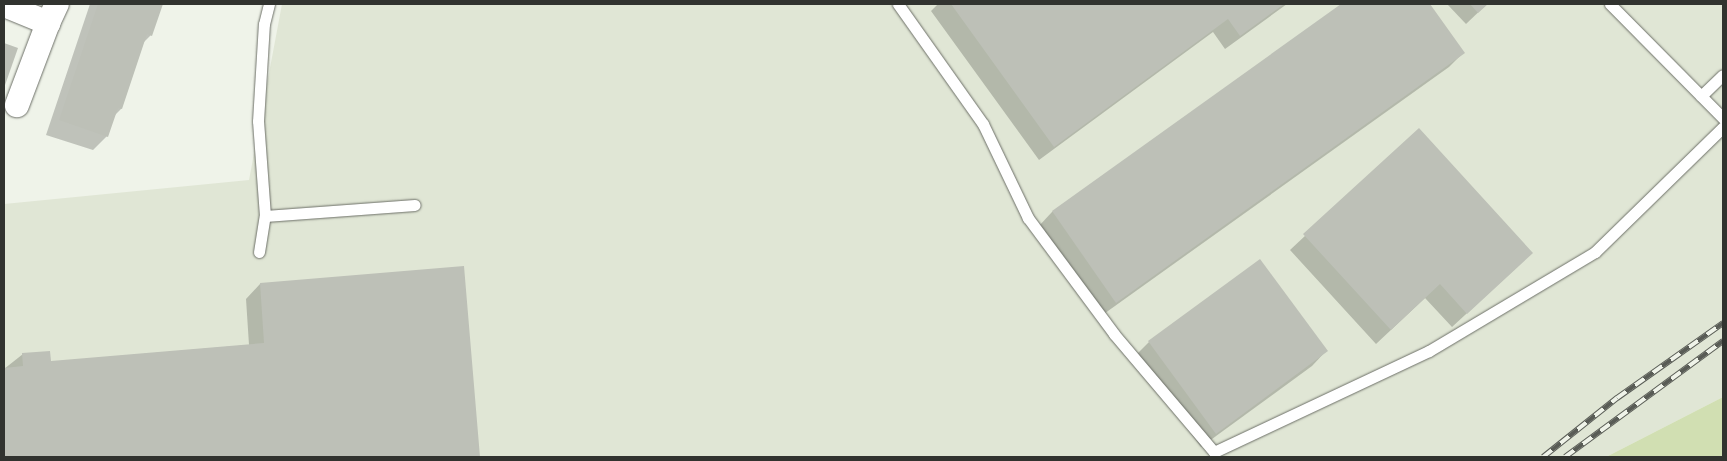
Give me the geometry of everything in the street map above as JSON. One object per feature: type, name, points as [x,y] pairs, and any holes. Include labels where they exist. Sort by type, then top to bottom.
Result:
[{"type":"street","points":[[4,5],[53,13],[17,105]]},
{"type":"lane","points":[[258,252],[265,216],[258,120],[264,24],[269,4]]},
{"type":"lane","points":[[898,4],[983,124],[1028,218],[1114,334],[1214,452],[1429,351],[1595,252],[1723,127]]},
{"type":"lane","points":[[1610,4],[1723,118]]},
{"type":"lane","points":[[1701,96],[1723,75]]},
{"type":"lane","points":[[265,216],[415,205]]},
{"type":"shaded area","points":[[282,4],[1723,4],[1723,397],[1606,457],[4,457],[4,204],[249,180]]},
{"type":"green space","points":[[1723,397],[1723,457],[1606,457]]},
{"type":"building","points":[[98,4],[163,4],[152,36],[147,34],[122,109],[118,108],[108,137],[59,120]]},
{"type":"building","points":[[951,4],[1284,4],[1240,36],[1228,19],[1054,147]]},
{"type":"building","points":[[1341,4],[1430,4],[1465,53],[1116,303],[1052,211]]},
{"type":"building","points":[[1470,4],[1488,4],[1478,13]]},
{"type":"building","points":[[4,43],[18,48],[4,88]]},
{"type":"building","points":[[1419,128],[1533,253],[1467,314],[1440,284],[1391,330],[1303,234]]},
{"type":"building","points":[[1260,259],[1328,351],[1216,434],[1148,341]]},
{"type":"building","points":[[464,266],[480,457],[4,457],[4,368],[23,366],[22,353],[50,351],[51,361],[264,343],[260,283]]},
{"type":"railway","points":[[1543,457],[1617,398],[1723,323]]},
{"type":"railway","points":[[1565,457],[1723,341]]}]
